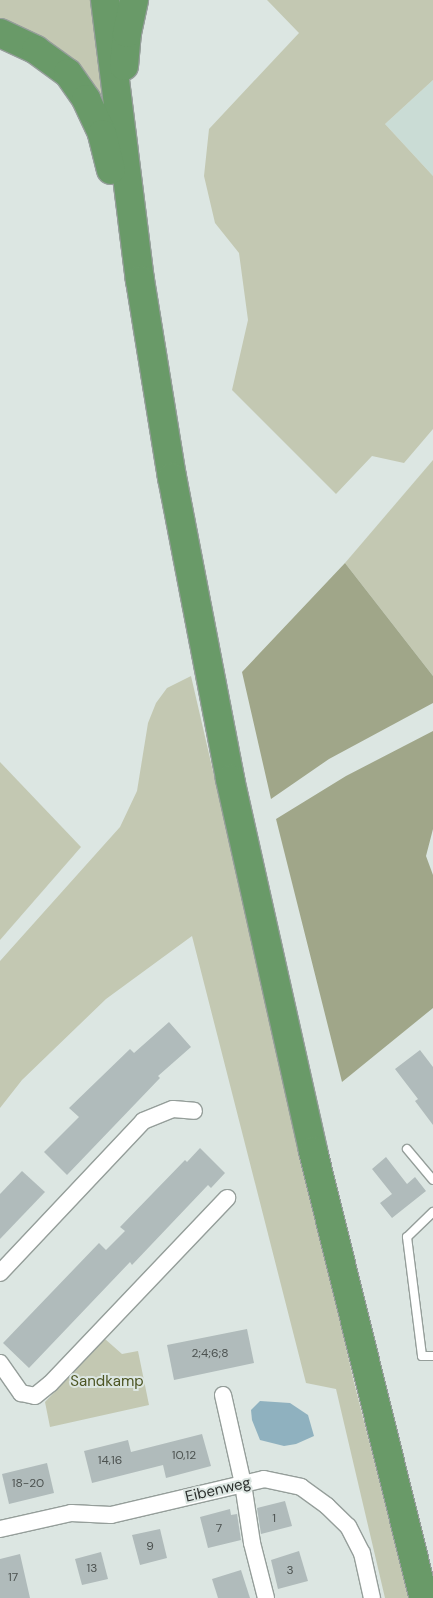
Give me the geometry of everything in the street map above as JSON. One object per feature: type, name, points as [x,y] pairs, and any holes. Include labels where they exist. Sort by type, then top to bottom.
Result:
[{"type":"highway","points":[[105,0],[140,280],[172,477],[230,779],[313,1151],[424,1598]]},
{"type":"highway","points":[[120,127],[127,34],[134,0]]},
{"type":"highway","points":[[0,33],[36,50],[68,73],[86,99],[102,134],[140,280]]},
{"type":"street","points":[[0,1273],[143,1121],[173,1109],[194,1111]]},
{"type":"street","points":[[0,1363],[22,1393],[35,1396],[50,1384],[228,1198]]},
{"type":"street","points":[[223,1395],[243,1484],[252,1543],[266,1598]]},
{"type":"street","name":"Eibenweg","points":[[0,1529],[70,1513],[111,1515],[264,1479],[301,1487],[327,1506],[348,1526],[362,1552],[372,1598]]},
{"type":"lane","points":[[407,1149],[433,1180]]},
{"type":"lane","points":[[433,1212],[408,1237],[422,1356],[433,1356]]},
{"type":"shaded area","points":[[433,80],[433,176],[385,124]]},
{"type":"green space","points":[[0,0],[92,0],[104,102],[74,64],[0,24]]},
{"type":"green space","points":[[267,0],[433,0],[433,80],[385,124],[433,176],[433,429],[404,463],[372,456],[336,494],[232,390],[248,320],[239,253],[215,223],[204,176],[209,129],[299,33]]},
{"type":"green space","points":[[433,460],[433,676],[345,563]]},
{"type":"green space","points":[[345,563],[433,676],[433,703],[329,759],[271,799],[242,672]]},
{"type":"green space","points":[[191,676],[354,1382],[409,1598],[385,1598],[336,1389],[306,1383],[192,936],[106,999],[22,1080],[0,1108],[0,961],[120,827],[137,791],[148,723],[156,703],[167,688]]},
{"type":"green space","points":[[433,731],[433,829],[426,856],[433,875],[433,1008],[342,1082],[276,819],[346,776]]},
{"type":"green space","points":[[0,762],[81,847],[0,940]]},
{"type":"green space","name":"Sandkamp","points":[[105,1339],[122,1354],[138,1351],[149,1405],[50,1427],[45,1402]]},
{"type":"water","points":[[260,1401],[290,1403],[308,1415],[314,1436],[296,1444],[284,1446],[260,1440],[252,1420],[251,1410]]},
{"type":"building","points":[[169,1022],[191,1047],[158,1076],[160,1078],[67,1175],[44,1152],[79,1117],[69,1108],[130,1049],[134,1053]]},
{"type":"building","points":[[420,1050],[433,1067],[433,1125],[415,1101],[418,1099],[395,1069]]},
{"type":"building","points":[[200,1148],[225,1173],[211,1188],[208,1185],[132,1265],[130,1262],[29,1368],[3,1343],[99,1243],[106,1250],[125,1231],[120,1227],[185,1160],[187,1162]]},
{"type":"building","points":[[386,1157],[407,1184],[415,1177],[426,1191],[392,1218],[380,1203],[392,1194],[372,1169]]},
{"type":"building","points":[[22,1171],[45,1192],[0,1239],[0,1194]]},
{"type":"building","points":[[247,1329],[254,1363],[174,1380],[167,1345]]},
{"type":"building","points":[[202,1434],[211,1466],[166,1478],[163,1465],[92,1483],[84,1451],[128,1440],[131,1452]]},
{"type":"building","points":[[47,1463],[54,1493],[9,1504],[2,1474]]},
{"type":"building","points":[[285,1501],[292,1526],[261,1534],[257,1508]]},
{"type":"building","points":[[230,1509],[231,1515],[237,1514],[241,1540],[208,1548],[200,1517]]},
{"type":"building","points":[[160,1529],[167,1558],[140,1565],[132,1535]]},
{"type":"building","points":[[299,1551],[308,1581],[278,1589],[271,1560]]},
{"type":"building","points":[[101,1552],[108,1579],[82,1585],[75,1559]]},
{"type":"building","points":[[20,1554],[30,1598],[0,1598],[0,1559]]},
{"type":"building","points":[[241,1570],[250,1598],[218,1598],[212,1579]]}]
